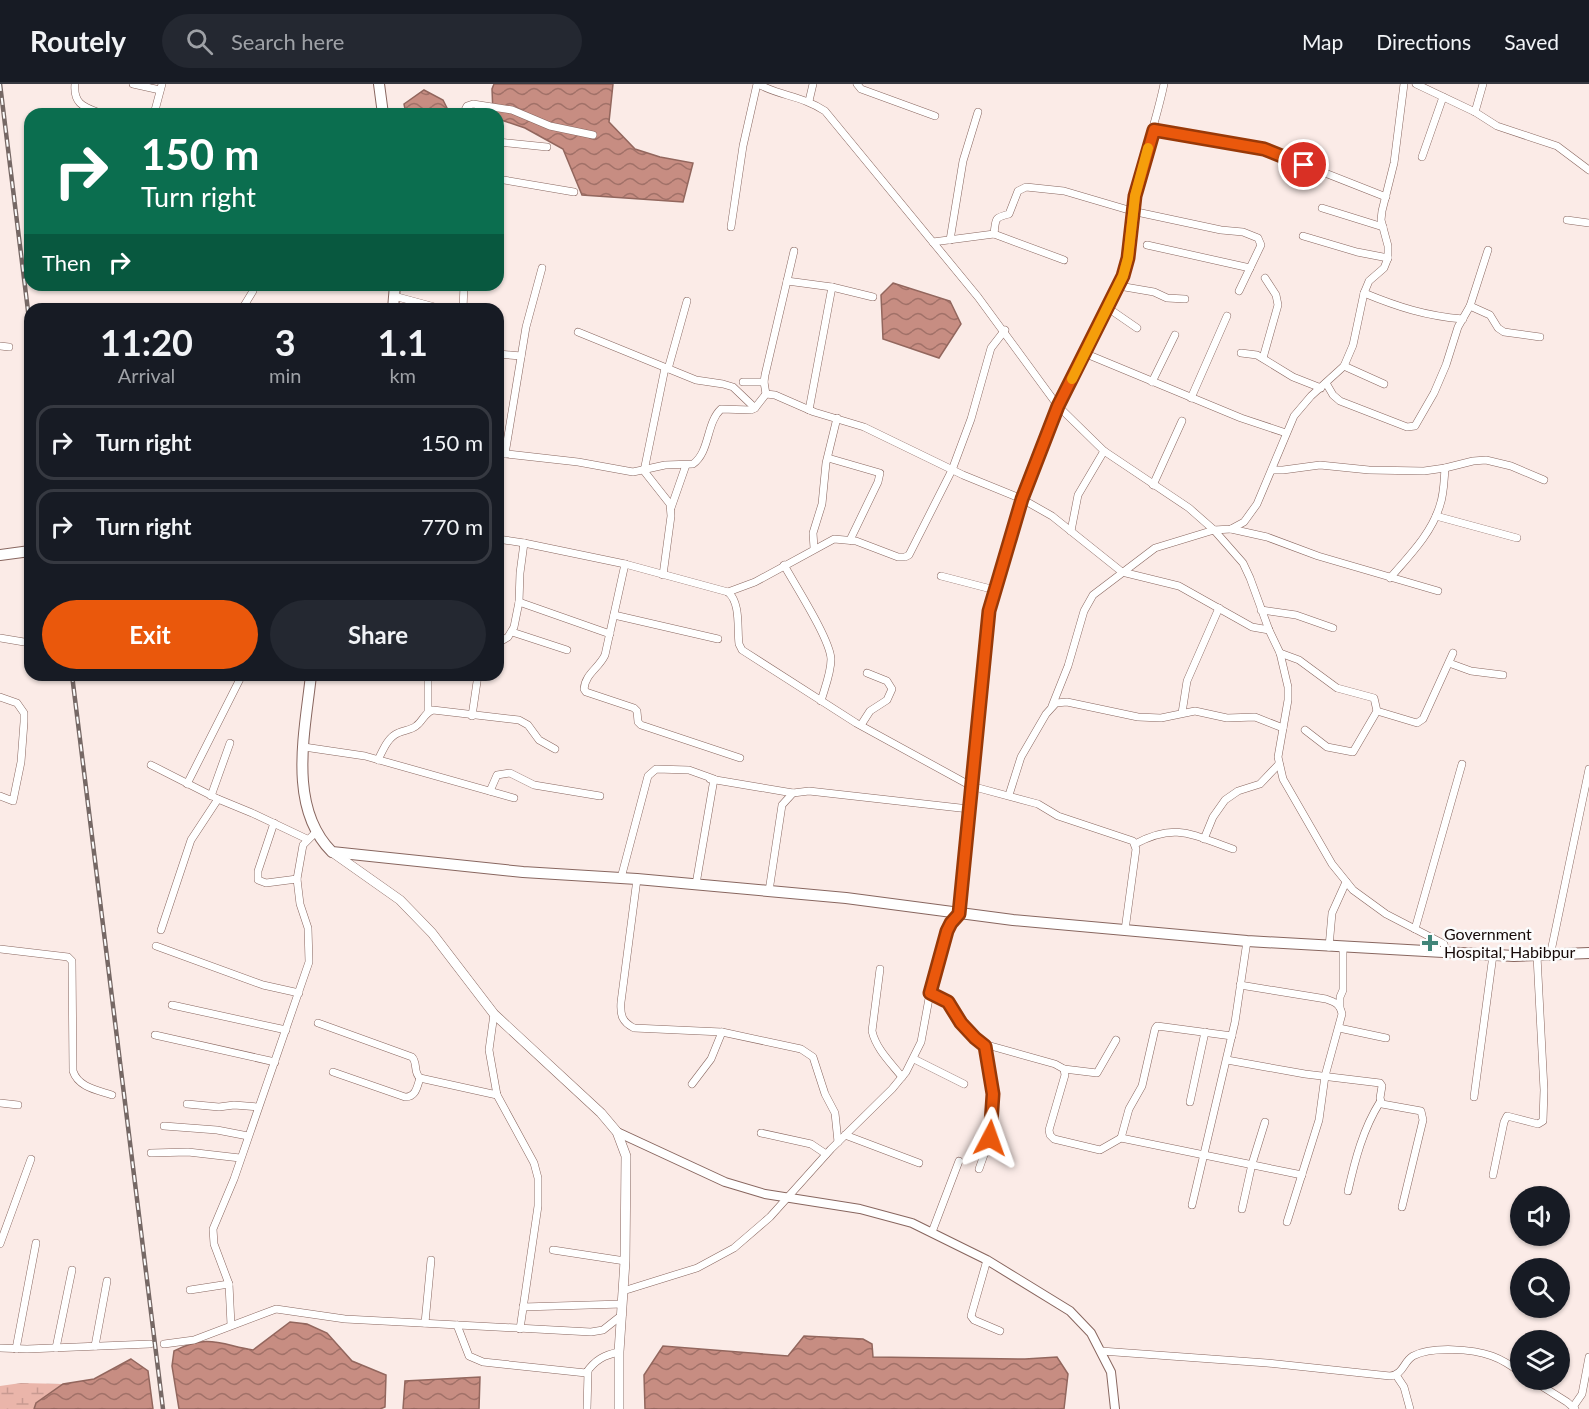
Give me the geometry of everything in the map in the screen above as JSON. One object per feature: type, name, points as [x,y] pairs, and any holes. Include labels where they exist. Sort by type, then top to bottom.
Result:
[{"type":"main road","points":[[379,84],[382,108]]},
{"type":"main road","points":[[0,555],[24,552]]},
{"type":"main road","points":[[310,681],[303,787],[312,836],[400,900],[432,933],[494,1014],[601,1113],[617,1132],[626,1156],[625,1261],[619,1352],[620,1409]]},
{"type":"main road","points":[[332,852],[523,872],[637,879],[846,898],[959,914],[1247,941],[1493,955],[1550,956],[1589,953]]},
{"type":"street","points":[[75,84],[76,98],[80,104],[89,108]]},
{"type":"street","points":[[133,84],[161,87],[156,108]]},
{"type":"street","points":[[731,227],[743,146],[758,84],[809,101],[825,111],[1005,330],[1058,406],[1104,451],[1189,508],[1243,563],[1280,653],[1288,687],[1278,757],[1283,779],[1323,849],[1353,890],[1386,914],[1444,944],[1446,953]]},
{"type":"street","points":[[809,101],[813,84]]},
{"type":"street","points":[[857,84],[861,89],[935,116]]},
{"type":"street","points":[[623,1291],[697,1268],[717,1259],[746,1238],[892,1089],[914,1059],[921,1042],[930,993],[947,931],[959,914],[986,626],[994,590],[1022,499],[1058,406],[1119,286],[1128,258],[1132,211],[1164,84]]},
{"type":"street","points":[[1009,795],[1021,757],[1052,706],[1068,666],[1088,602],[1093,595],[1155,548],[1231,528],[1244,522],[1251,515],[1294,416],[1344,366],[1353,345],[1364,293],[1369,281],[1383,268],[1388,258],[1382,211],[1394,163],[1404,84]]},
{"type":"street","points":[[1416,84],[1475,112],[1497,126],[1557,146],[1589,170]]},
{"type":"street","points":[[1475,112],[1483,84]]},
{"type":"street","points":[[1422,157],[1443,97]]},
{"type":"street","points":[[467,108],[473,104],[499,108]]},
{"type":"street","points":[[504,109],[550,126],[593,135]]},
{"type":"street","points":[[950,240],[963,161],[978,112]]},
{"type":"street","points":[[1154,130],[1264,149],[1386,197]]},
{"type":"street","points":[[504,143],[547,147]]},
{"type":"street","points":[[504,180],[574,192]]},
{"type":"street","points":[[994,234],[996,219],[1001,215],[1009,214],[1018,191],[1026,187],[1064,191],[1132,211],[1258,238],[1261,245],[1239,291]]},
{"type":"street","points":[[1322,208],[1383,227]]},
{"type":"street","points":[[1567,220],[1589,223]]},
{"type":"street","points":[[933,242],[994,234],[1064,260]]},
{"type":"street","points":[[1303,236],[1357,252],[1388,258]]},
{"type":"street","points":[[1147,245],[1250,268]]},
{"type":"street","points":[[1241,353],[1257,355],[1293,377],[1324,386],[1340,401],[1407,427],[1415,426],[1434,393],[1470,306],[1488,250]]},
{"type":"street","points":[[504,453],[578,462],[633,472],[665,465],[686,465],[698,460],[714,419],[721,409],[751,410],[766,394],[764,382],[794,251]]},
{"type":"street","points":[[504,443],[526,327],[542,268]]},
{"type":"street","points":[[1263,358],[1278,305],[1276,295],[1265,278]]},
{"type":"street","points":[[787,281],[832,287],[873,297]]},
{"type":"street","points":[[1119,286],[1154,292],[1167,298],[1185,299]]},
{"type":"street","points":[[809,410],[832,287]]},
{"type":"street","points":[[397,291],[427,303]]},
{"type":"street","points":[[1364,293],[1407,310],[1430,316],[1463,319]]},
{"type":"street","points":[[644,471],[666,368],[687,301]]},
{"type":"street","points":[[1470,306],[1490,315],[1498,328],[1504,332],[1540,336]]},
{"type":"street","points":[[1108,308],[1137,328]]},
{"type":"street","points":[[1191,398],[1227,316]]},
{"type":"street","points":[[728,592],[755,582],[834,539],[850,540],[898,557],[909,555],[952,470],[971,419],[991,348],[1005,330]]},
{"type":"street","points":[[578,332],[701,382],[733,387],[755,408]]},
{"type":"street","points":[[1152,382],[1175,335]]},
{"type":"street","points":[[0,346],[9,347]]},
{"type":"street","points":[[1084,353],[1191,398],[1286,433]]},
{"type":"street","points":[[504,355],[521,356]]},
{"type":"street","points":[[1344,366],[1384,384]]},
{"type":"street","points":[[743,382],[764,382]]},
{"type":"street","points":[[766,394],[775,395],[809,410],[864,427],[952,470],[1022,499],[1052,516],[1122,572],[1179,586],[1252,627],[1269,630]]},
{"type":"street","points":[[814,548],[813,533],[822,504],[828,458],[837,418]]},
{"type":"street","points":[[1153,485],[1182,421]]},
{"type":"street","points":[[1071,531],[1078,495],[1104,451]]},
{"type":"street","points":[[828,458],[880,473],[878,482],[850,540]]},
{"type":"street","points":[[1272,470],[1320,465],[1412,471],[1445,468],[1473,461],[1494,461],[1544,480]]},
{"type":"street","points":[[663,575],[671,510],[686,465]]},
{"type":"street","points":[[1390,578],[1416,548],[1436,516],[1442,497],[1445,468]]},
{"type":"street","points":[[644,471],[667,499],[671,510]]},
{"type":"street","points":[[1436,516],[1517,538]]},
{"type":"street","points":[[1231,528],[1438,591]]},
{"type":"street","points":[[504,540],[625,564],[728,592],[734,597],[736,604],[739,644],[742,650],[861,725],[971,786],[1038,804],[1058,816],[1124,837],[1135,844],[1136,849],[1125,930]]},
{"type":"street","points":[[504,638],[512,632],[519,602],[524,543]]},
{"type":"street","points":[[625,564],[603,660],[585,682],[584,689],[586,692],[634,708],[641,725],[740,758]]},
{"type":"street","points":[[784,566],[830,654],[830,671],[822,700]]},
{"type":"street","points":[[941,576],[994,590]]},
{"type":"street","points":[[519,602],[610,634]]},
{"type":"street","points":[[1182,713],[1187,681],[1219,608]]},
{"type":"street","points":[[1261,610],[1296,615],[1333,628]]},
{"type":"street","points":[[614,615],[718,639]]},
{"type":"street","points":[[512,632],[567,650]]},
{"type":"street","points":[[0,638],[24,642]]},
{"type":"street","points":[[1377,711],[1411,722],[1423,719],[1453,652]]},
{"type":"street","points":[[1280,653],[1299,660],[1337,688],[1374,698],[1377,711],[1353,752],[1327,747],[1305,730]]},
{"type":"street","points":[[1449,663],[1471,671],[1503,675]]},
{"type":"street","points":[[861,725],[870,711],[887,700],[892,689],[887,681],[867,673]]},
{"type":"street","points":[[187,784],[239,681]]},
{"type":"street","points":[[428,681],[428,712]]},
{"type":"street","points":[[472,716],[477,681]]},
{"type":"street","points":[[0,697],[17,703],[24,713],[21,762],[12,801],[0,796]]},
{"type":"street","points":[[1052,706],[1056,703],[1067,702],[1149,718],[1168,717],[1195,711],[1227,718],[1256,717],[1283,728]]},
{"type":"street","points":[[378,760],[390,739],[400,732],[417,726],[428,712],[433,710],[525,722],[538,740],[555,749]]},
{"type":"street","points":[[161,930],[191,840],[214,798],[230,743]]},
{"type":"street","points":[[304,747],[365,756],[514,798]]},
{"type":"street","points":[[1204,839],[1213,817],[1225,800],[1238,791],[1260,784],[1278,764]]},
{"type":"street","points":[[1415,929],[1462,764]]},
{"type":"street","points":[[151,765],[214,798],[312,836],[301,852],[297,879],[300,904],[308,928],[309,962],[275,1062],[213,1229],[214,1244],[228,1284],[231,1325]]},
{"type":"street","points":[[621,878],[648,776],[656,769],[689,770],[714,779]]},
{"type":"street","points":[[1550,956],[1589,769]]},
{"type":"street","points":[[490,791],[497,775],[510,773],[534,784],[600,796]]},
{"type":"street","points":[[700,777],[793,793],[809,791],[969,809]]},
{"type":"street","points":[[696,884],[714,779]]},
{"type":"street","points":[[769,891],[782,805],[793,793]]},
{"type":"street","points":[[274,823],[258,871],[258,880],[266,883],[297,879]]},
{"type":"street","points":[[1135,844],[1153,834],[1170,831],[1181,832],[1233,849]]},
{"type":"street","points":[[637,879],[621,1002],[622,1018],[626,1024],[640,1029],[722,1032],[801,1049],[813,1057],[825,1094],[835,1113],[838,1142]]},
{"type":"street","points":[[1329,947],[1332,913],[1346,882]]},
{"type":"street","points":[[1192,1205],[1232,1036],[1247,941]]},
{"type":"street","points":[[156,946],[263,985],[299,993]]},
{"type":"street","points":[[1287,1222],[1319,1120],[1325,1076],[1342,1014],[1340,997],[1343,990],[1343,947]]},
{"type":"street","points":[[0,949],[68,957],[72,961],[73,1071],[75,1078],[81,1084],[112,1095]]},
{"type":"street","points":[[1474,1097],[1493,955]]},
{"type":"street","points":[[1492,1176],[1507,1116],[1538,1124],[1543,1121],[1544,1090],[1537,956]]},
{"type":"street","points":[[880,969],[872,1031],[879,1048],[902,1077]]},
{"type":"street","points":[[1240,985],[1326,999],[1335,1002],[1340,1007]]},
{"type":"street","points":[[930,993],[948,1002],[961,1023],[985,1046],[1056,1064],[1064,1070],[1097,1073],[1116,1040]]},
{"type":"street","points":[[172,1005],[286,1030]]},
{"type":"street","points":[[494,1014],[489,1050],[497,1095],[534,1163],[538,1178],[538,1206],[520,1329]]},
{"type":"street","points":[[318,1023],[412,1057],[420,1078],[497,1095]]},
{"type":"street","points":[[1121,1138],[1129,1109],[1142,1086],[1157,1026],[1232,1036]]},
{"type":"street","points":[[1339,1028],[1386,1038]]},
{"type":"street","points":[[692,1084],[711,1059],[722,1032]]},
{"type":"street","points":[[1190,1102],[1204,1032]]},
{"type":"street","points":[[155,1035],[275,1062]]},
{"type":"street","points":[[979,1169],[990,1138],[993,1094],[985,1046]]},
{"type":"street","points":[[914,1059],[964,1084]]},
{"type":"street","points":[[1227,1060],[1381,1083],[1383,1086],[1380,1102],[1362,1140],[1348,1191]]},
{"type":"street","points":[[1064,1070],[1065,1075],[1049,1130],[1054,1139],[1100,1150],[1121,1138],[1302,1175]]},
{"type":"street","points":[[333,1072],[405,1097],[414,1094],[420,1078]]},
{"type":"street","points":[[1380,1102],[1389,1107],[1419,1110],[1422,1115],[1423,1120],[1402,1207]]},
{"type":"street","points":[[0,1103],[18,1106]]},
{"type":"street","points":[[187,1104],[258,1107]]},
{"type":"street","points":[[1242,1209],[1252,1164],[1265,1122]]},
{"type":"street","points":[[164,1126],[217,1130],[248,1136]]},
{"type":"street","points":[[617,1132],[725,1182],[750,1190],[860,1209],[912,1223],[987,1260],[1070,1311],[1091,1333],[1111,1372],[1115,1409]]},
{"type":"street","points":[[761,1133],[811,1144],[826,1154]]},
{"type":"street","points":[[845,1135],[919,1163]]},
{"type":"street","points":[[151,1154],[188,1152],[240,1158]]},
{"type":"street","points":[[0,1244],[31,1159]]},
{"type":"street","points":[[933,1232],[959,1161]]},
{"type":"street","points":[[16,1349],[36,1243]]},
{"type":"street","points":[[553,1250],[625,1261]]},
{"type":"street","points":[[425,1323],[431,1260]]},
{"type":"street","points":[[987,1260],[970,1316],[1000,1331]]},
{"type":"street","points":[[56,1348],[72,1270]]},
{"type":"street","points":[[95,1346],[107,1281]]},
{"type":"street","points":[[189,1290],[228,1284]]},
{"type":"street","points":[[523,1307],[622,1304]]},
{"type":"street","points":[[164,1344],[194,1340],[276,1309],[345,1319],[598,1332],[622,1315]]},
{"type":"street","points":[[457,1325],[469,1356],[475,1360],[588,1372]]},
{"type":"street","points":[[0,1348],[150,1344]]},
{"type":"street","points":[[1101,1351],[1267,1363],[1388,1376],[1401,1372],[1409,1358],[1416,1354],[1445,1350],[1490,1355],[1510,1365]]},
{"type":"street","points":[[587,1409],[588,1372],[591,1365],[604,1355],[619,1352]]},
{"type":"street","points":[[1547,1390],[1574,1408],[1582,1394],[1589,1358]]},
{"type":"street","points":[[1396,1375],[1404,1387],[1410,1409]]},
{"type":"green space","points":[[21,1383],[63,1384],[37,1403],[34,1409],[0,1409],[0,1386]]},
{"type":"water","points":[[494,84],[613,84],[609,122],[635,149],[660,157],[693,163],[683,202],[582,195],[563,149],[525,128],[504,121],[504,108],[493,108]]},
{"type":"water","points":[[424,90],[443,100],[447,108],[405,108],[404,104]]},
{"type":"water","points":[[893,283],[950,301],[961,324],[939,358],[883,339],[881,295]]},
{"type":"water","points":[[290,1322],[307,1324],[327,1333],[352,1361],[386,1375],[385,1407],[380,1409],[179,1409],[172,1366],[174,1351],[205,1342],[222,1343],[253,1350]]},
{"type":"water","points":[[804,1336],[863,1339],[872,1344],[873,1357],[1025,1359],[1057,1357],[1068,1374],[1064,1409],[645,1409],[644,1375],[663,1346],[788,1356]]},
{"type":"water","points":[[131,1359],[148,1371],[153,1409],[34,1409],[36,1403],[63,1384],[94,1379]]},
{"type":"water","points":[[480,1377],[479,1409],[403,1409],[405,1381]]},
{"type":"railway","points":[[0,84],[24,278]]},
{"type":"railway","points":[[26,291],[27,303]]},
{"type":"railway","points":[[73,681],[163,1409]]},
{"type":"slow traffic","points":[[1072,379],[1127,266],[1135,196],[1148,148]]},
{"type":"place","name":"Government Hospital, Habibpur","points":[[1430,943]]},
{"type":"route","points":[[990,1138],[993,1094],[985,1046],[961,1023],[948,1002],[930,993],[947,931],[959,914],[986,626],[994,590],[1022,499],[1058,406],[1127,266],[1135,196],[1154,130],[1264,149],[1304,165]]}]
